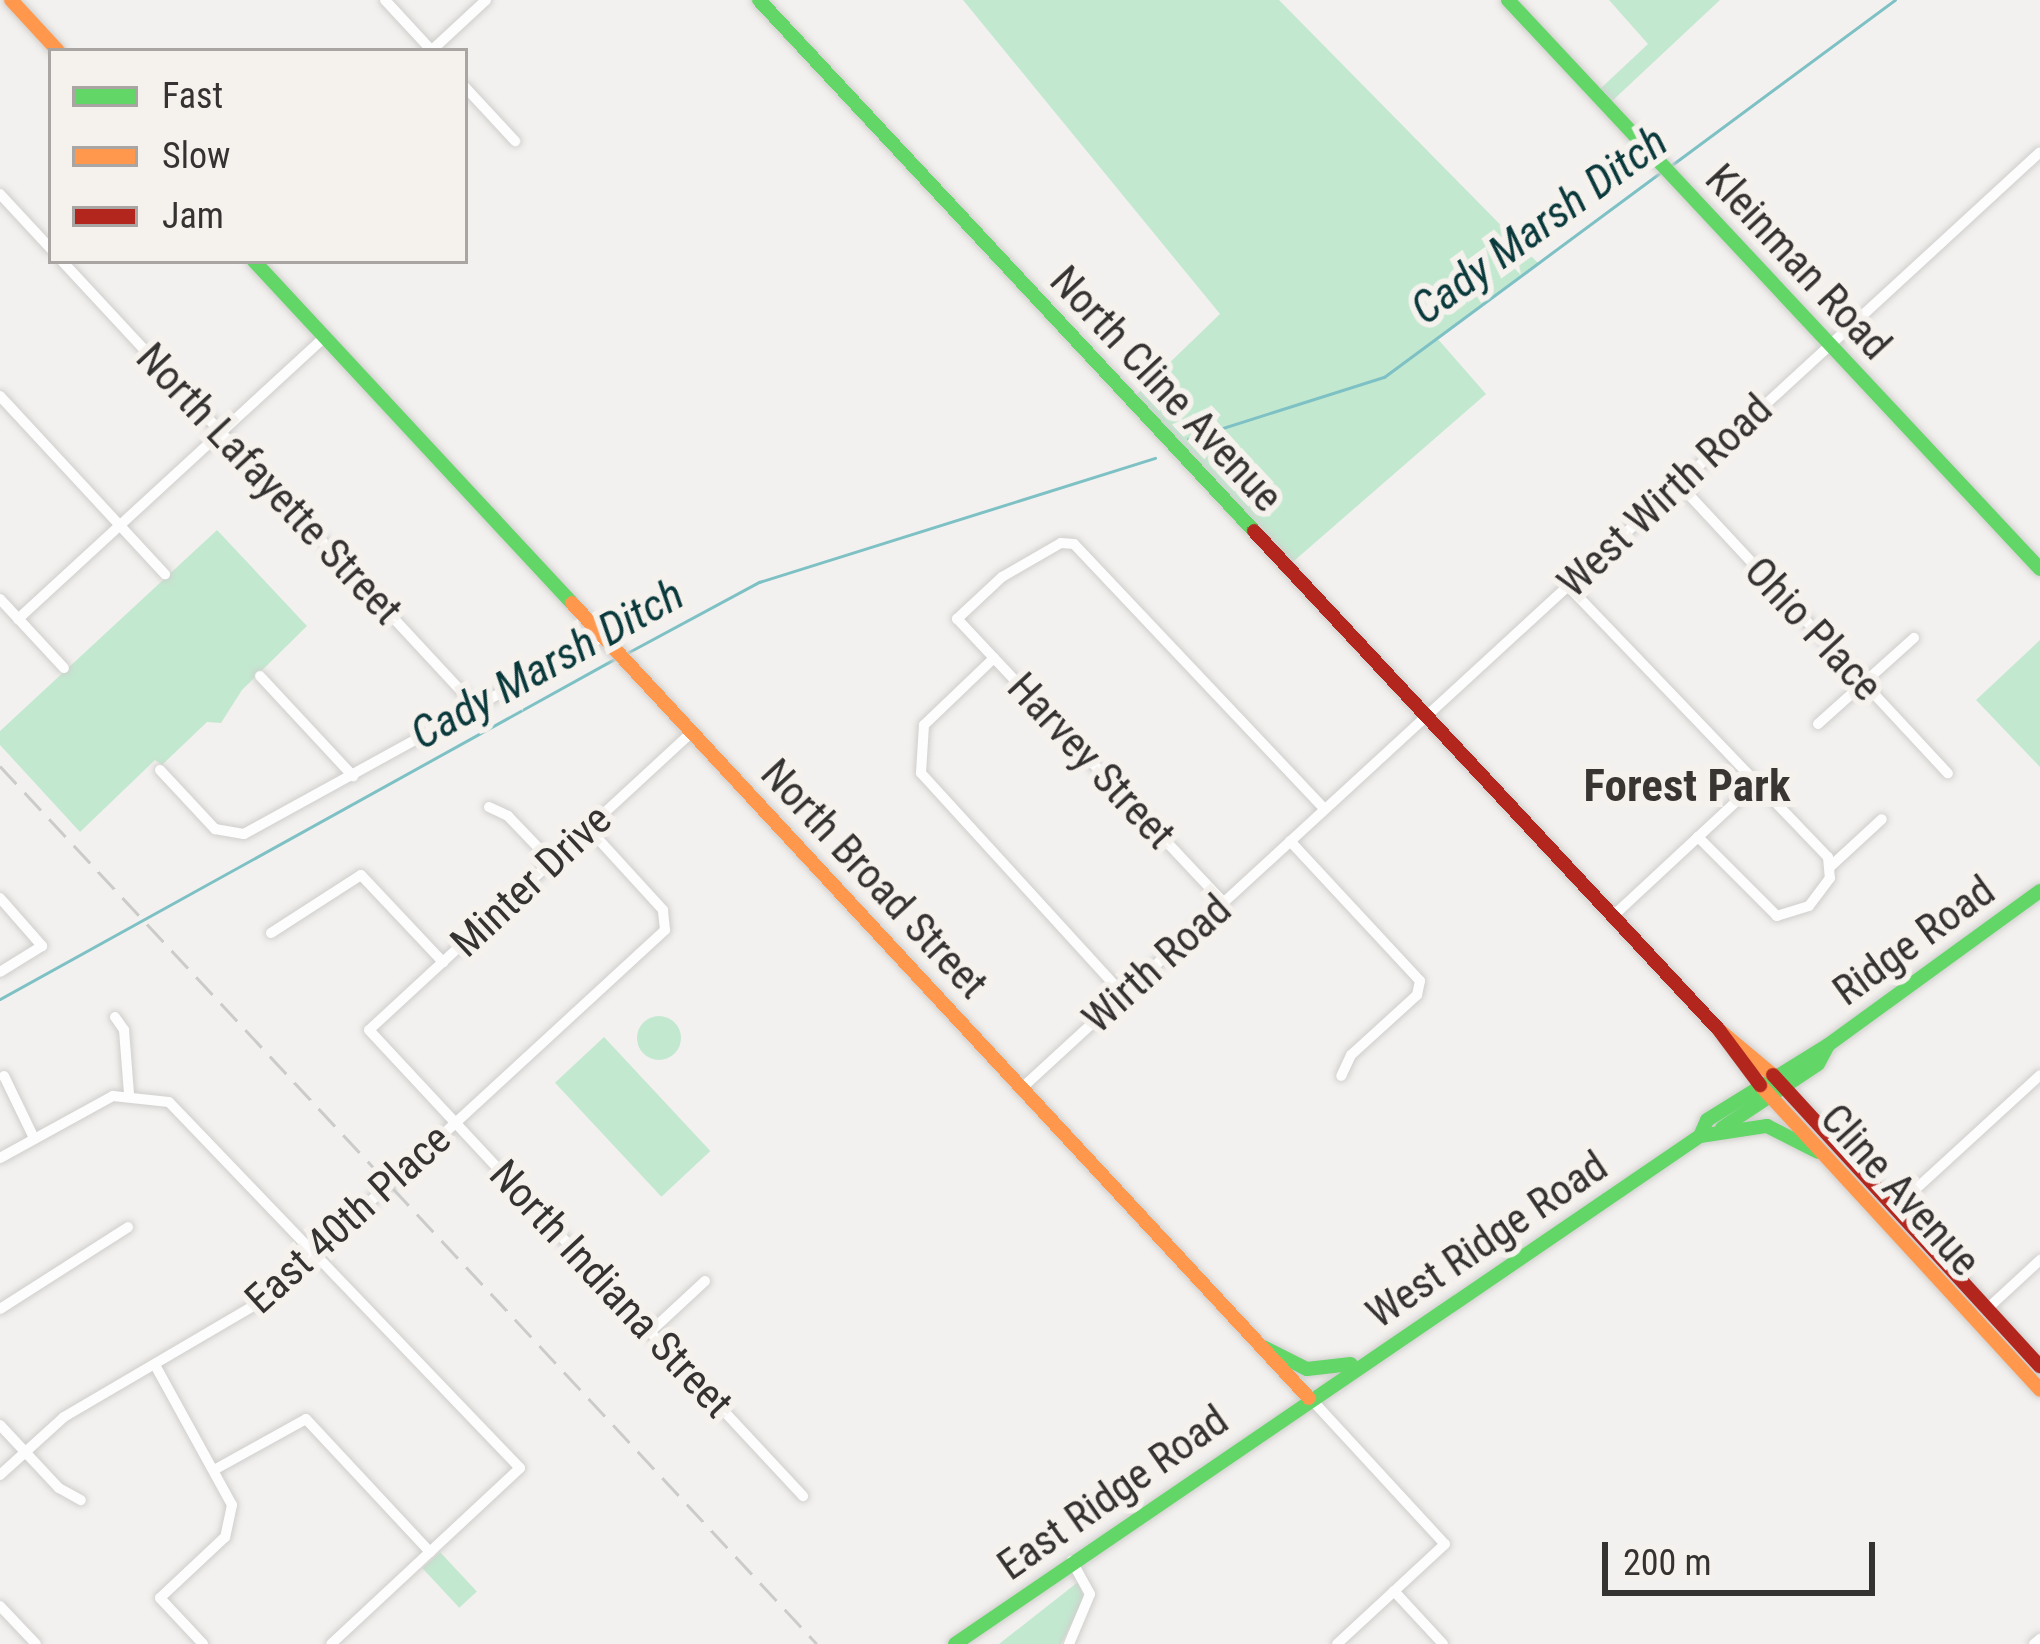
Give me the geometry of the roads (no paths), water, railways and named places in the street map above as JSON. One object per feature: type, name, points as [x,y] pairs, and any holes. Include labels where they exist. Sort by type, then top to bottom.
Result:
[{"type":"street","points":[[11,0],[55,48]]},
{"type":"street","points":[[385,0],[428,48]]},
{"type":"street","points":[[434,48],[486,0]]},
{"type":"street","name":"North Cline Avenue","points":[[759,0],[1523,822]]},
{"type":"street","name":"Kleinman Road","points":[[1508,0],[2040,569]]},
{"type":"street","points":[[468,90],[515,141]]},
{"type":"street","name":"West Wirth Road","points":[[1290,841],[2038,157]]},
{"type":"street","points":[[0,194],[48,246]]},
{"type":"street","name":"North Lafayette Street","points":[[65,264],[477,708]]},
{"type":"street","name":"North Broad Street","points":[[257,264],[1445,1544],[1394,1592]]},
{"type":"street","points":[[19,619],[325,337]]},
{"type":"street","points":[[0,396],[165,574]]},
{"type":"street","name":"Ohio Place","points":[[1679,484],[1948,773]]},
{"type":"street","name":"Harvey Street","points":[[1224,903],[958,619],[1008,573],[1070,542],[1325,809]]},
{"type":"street","points":[[1567,585],[1831,866]]},
{"type":"street","points":[[0,599],[64,668]]},
{"type":"street","points":[[1818,724],[1914,638]]},
{"type":"street","points":[[160,770],[229,835],[262,826],[608,642]]},
{"type":"street","points":[[994,658],[924,725],[916,757],[931,789],[1123,994]]},
{"type":"street","points":[[260,676],[353,776]]},
{"type":"street","name":"Minter Drive","points":[[369,1030],[692,732]]},
{"type":"street","points":[[1612,917],[1754,785]]},
{"type":"street","points":[[489,807],[551,861]]},
{"type":"street","points":[[1698,837],[1777,916],[1816,900],[1831,866],[1882,819]]},
{"type":"street","name":"Cline Avenue","points":[[1523,822],[2040,1366]]},
{"type":"street","name":"East 40th Place","points":[[0,1474],[64,1417],[246,1313],[668,925],[664,910],[588,828]]},
{"type":"street","points":[[1290,841],[1420,984],[1341,1076]]},
{"type":"street","name":"Wirth Road","points":[[1023,1087],[1290,841]]},
{"type":"street","points":[[272,933],[361,875],[442,962]]},
{"type":"street","name":"Ridge Road","points":[[1772,1086],[2040,890]]},
{"type":"street","points":[[0,898],[42,946],[0,972]]},
{"type":"street","points":[[115,1017],[124,1030],[130,1093]]},
{"type":"street","name":"North Indiana Street","points":[[369,1030],[803,1496]]},
{"type":"street","points":[[1894,1209],[2040,1075]]},
{"type":"street","points":[[4,1076],[34,1138]]},
{"type":"street","name":"Cline Avenue","points":[[1772,1086],[1818,1152],[2040,1390]]},
{"type":"street","name":"West Ridge Road","points":[[1310,1398],[1708,1135],[1772,1086]]},
{"type":"street","points":[[0,1158],[130,1093],[181,1110],[520,1468],[331,1644]]},
{"type":"street","points":[[1708,1135],[1767,1126],[1818,1152]]},
{"type":"street","points":[[0,1309],[128,1227]]},
{"type":"street","points":[[1975,1321],[2040,1261]]},
{"type":"street","points":[[650,1332],[705,1281]]},
{"type":"street","points":[[1263,1347],[1307,1370],[1365,1360]]},
{"type":"street","points":[[155,1366],[232,1505],[230,1529],[160,1598],[203,1644]]},
{"type":"street","name":"East Ridge Road","points":[[955,1644],[1310,1398]]},
{"type":"street","points":[[214,1470],[306,1419],[430,1552]]},
{"type":"street","points":[[0,1425],[81,1500]]},
{"type":"street","points":[[1069,1644],[1090,1594],[1072,1561]]},
{"type":"street","points":[[1337,1644],[1394,1592],[1443,1644]]},
{"type":"street","points":[[0,1606],[36,1644]]},
{"type":"waterway","name":"Cady Marsh Ditch","points":[[1669,167],[1895,0]]},
{"type":"waterway","name":"Cady Marsh Ditch","points":[[1188,439],[1384,377],[1661,172]]},
{"type":"waterway","name":"Cady Marsh Ditch","points":[[627,653],[759,582],[1155,458]]},
{"type":"waterway","name":"Cady Marsh Ditch","points":[[0,999],[618,657]]},
{"type":"railway","points":[[0,766],[817,1644]]},
{"type":"district","name":"Forest Park","points":[[1687,786]]}]
